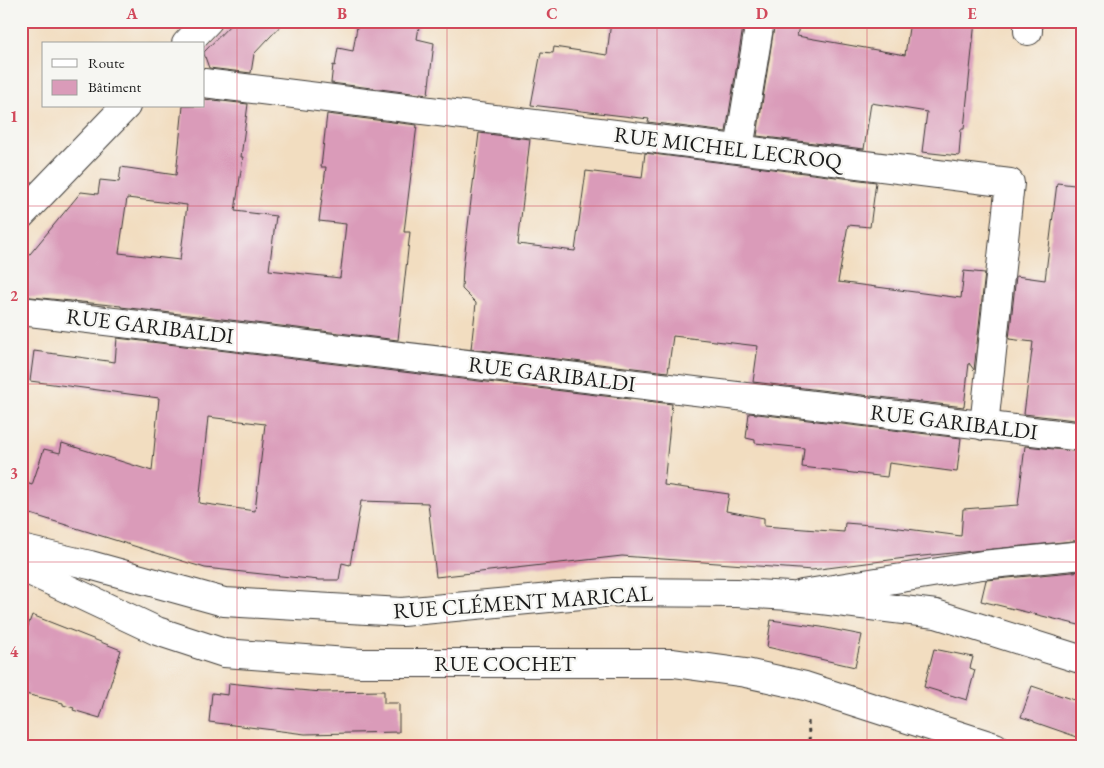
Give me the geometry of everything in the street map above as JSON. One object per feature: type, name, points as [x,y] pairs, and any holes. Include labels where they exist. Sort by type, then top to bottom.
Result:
[{"type":"street","points":[[188,42],[208,21]]},
{"type":"street","points":[[739,149],[760,21]]},
{"type":"street","name":"RUE MICHEL LECROQ","points":[[205,83],[1010,183],[984,426]]},
{"type":"street","points":[[21,215],[124,108]]},
{"type":"street","name":"RUE GARIBALDI","points":[[21,311],[1083,437]]},
{"type":"street","name":"RUE CLÉMENT MARICAL","points":[[21,549],[234,603],[402,612],[613,592],[737,593],[789,596],[936,614],[1083,660]]},
{"type":"street","points":[[789,596],[982,565],[1083,555]]},
{"type":"street","name":"RUE COCHET","points":[[21,567],[157,631],[224,653],[361,664],[673,663],[746,672],[806,686],[995,747]]},
{"type":"path","points":[[809,739],[810,747]]},
{"type":"building","points":[[234,21],[285,21],[254,54],[251,73],[209,68],[205,51]]},
{"type":"building","points":[[358,21],[420,21],[417,39],[434,43],[428,94],[331,83],[333,65],[335,66],[338,48],[353,51]]},
{"type":"building","points":[[611,21],[744,21],[726,132],[648,122],[649,119],[531,105],[541,52],[553,53],[554,47],[607,55]]},
{"type":"building","points":[[775,21],[800,21],[797,36],[905,55],[910,21],[975,21],[964,129],[961,129],[959,156],[922,152],[927,112],[871,103],[864,149],[757,136]]},
{"type":"building","points":[[205,99],[248,104],[235,211],[276,216],[269,270],[340,278],[346,224],[319,221],[326,167],[321,167],[327,114],[417,125],[404,232],[410,232],[398,340],[121,306],[21,296],[21,265],[81,192],[98,194],[100,180],[119,182],[121,167],[176,175],[183,108],[205,108]],"holes":[[[127,198],[187,205],[180,260],[119,253]]]},
{"type":"building","points":[[479,133],[530,139],[518,244],[575,251],[586,171],[642,178],[645,153],[876,182],[870,227],[848,225],[838,282],[961,298],[964,271],[985,273],[974,370],[969,363],[964,407],[753,382],[758,346],[673,336],[668,372],[471,349],[476,303],[462,289]]},
{"type":"building","points":[[1057,183],[1083,186],[1083,421],[1024,414],[1033,342],[1009,339],[1016,276],[1045,280]]},
{"type":"building","points":[[117,338],[672,404],[664,485],[729,494],[726,511],[764,518],[764,526],[844,532],[845,523],[961,536],[963,509],[1018,505],[1025,446],[1083,452],[1083,540],[913,557],[812,570],[622,556],[436,577],[428,503],[361,501],[350,565],[342,563],[339,580],[319,580],[205,568],[21,511],[21,481],[32,485],[44,449],[60,453],[62,443],[152,471],[159,398],[30,381],[34,351],[115,362]],"holes":[[[208,417],[265,424],[255,511],[199,503]]]},
{"type":"building","points":[[749,413],[961,438],[957,472],[889,463],[887,477],[802,467],[804,448],[755,443],[755,440],[746,438]]},
{"type":"building","points":[[1083,571],[1083,626],[981,601],[986,580]]},
{"type":"building","points":[[32,615],[121,650],[100,718],[73,710],[74,708],[63,705],[63,703],[21,693],[21,645]]},
{"type":"building","points":[[771,620],[862,635],[855,667],[767,647]]},
{"type":"building","points":[[934,649],[973,657],[970,668],[975,670],[967,700],[924,687]]},
{"type":"building","points":[[229,683],[322,692],[384,691],[384,703],[399,703],[399,732],[305,734],[209,722],[212,693],[228,695]]},
{"type":"building","points":[[1032,686],[1083,703],[1083,739],[1021,717]]}]
